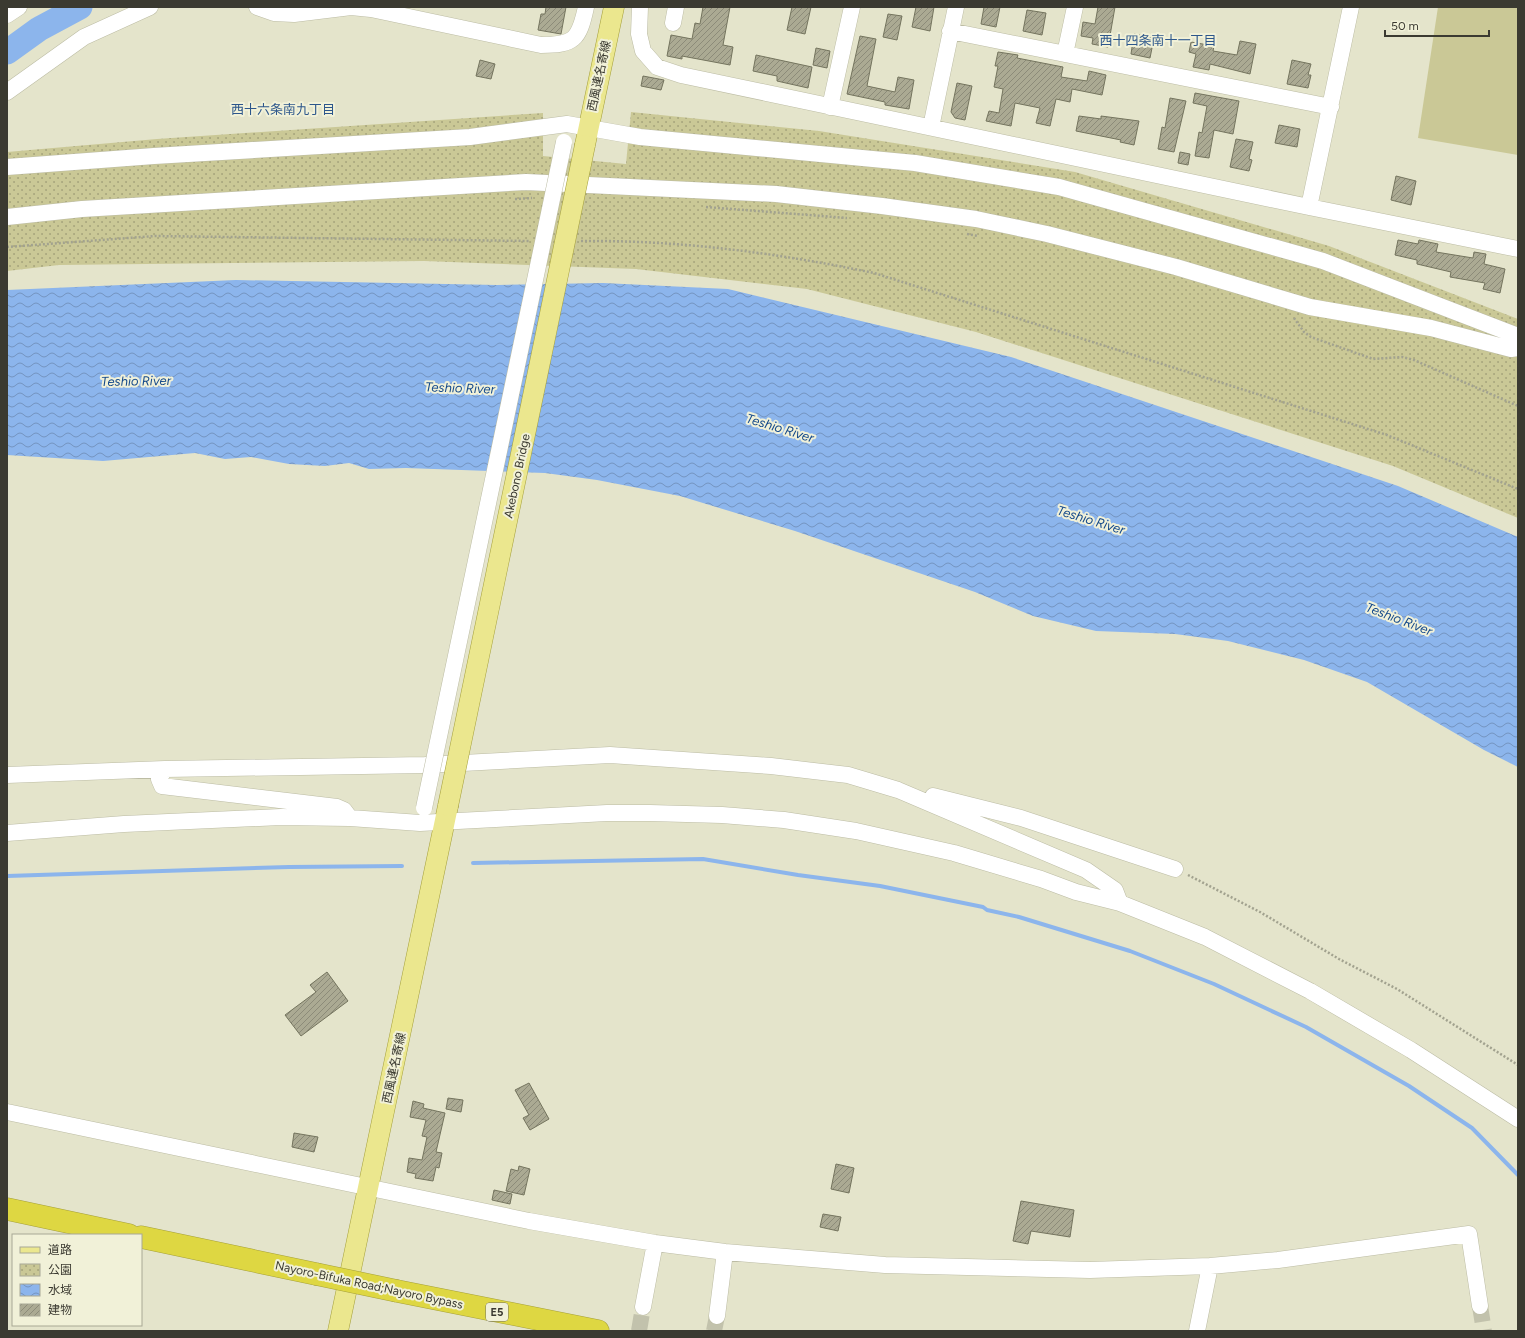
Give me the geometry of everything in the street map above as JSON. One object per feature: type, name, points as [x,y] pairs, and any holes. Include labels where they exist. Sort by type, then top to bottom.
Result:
[{"type":"highway","points":[[7,1209],[125,1234]]},
{"type":"highway","name":"Nayoro-Bifuka Road;Nayoro Bypass","points":[[142,1237],[397,1292],[598,1331]]},
{"type":"main road","name":"西風連名寄線","points":[[587,137],[614,7]]},
{"type":"main road","name":"Akebono Bridge","points":[[447,814],[587,137]]},
{"type":"main road","name":"西風連名寄線","points":[[338,1331],[447,814]]},
{"type":"street","points":[[7,15],[18,7]]},
{"type":"street","points":[[7,92],[84,37],[150,7]]},
{"type":"street","points":[[258,7],[274,14],[294,14],[351,7],[371,9],[541,45],[561,45],[575,39],[582,24],[586,7]]},
{"type":"street","points":[[640,7],[639,34],[643,50],[657,67],[681,75],[1309,207],[1518,249]]},
{"type":"street","points":[[673,23],[676,7]]},
{"type":"street","points":[[830,107],[852,7]]},
{"type":"street","points":[[931,127],[956,7]]},
{"type":"street","points":[[1065,54],[1075,7]]},
{"type":"street","points":[[1309,207],[1351,7]]},
{"type":"street","points":[[950,31],[1331,107]]},
{"type":"street","points":[[420,823],[567,124]]},
{"type":"street","points":[[7,167],[154,156],[470,137],[567,124],[587,137],[640,138],[914,163],[1059,187],[1323,261],[1518,336]]},
{"type":"street","points":[[7,217],[82,209],[526,182],[776,194],[882,206],[976,219],[1047,234],[1168,265],[1310,307],[1431,328],[1511,349],[1518,348]]},
{"type":"street","points":[[7,775],[165,769],[425,766],[610,755],[771,766],[848,775],[898,790],[1086,870],[1115,890],[1120,903]]},
{"type":"street","points":[[165,769],[159,779],[162,786],[331,806],[344,810],[350,818]]},
{"type":"street","points":[[898,790],[926,794],[1021,818],[1175,869]]},
{"type":"street","points":[[7,833],[124,824],[281,817],[350,818],[420,823],[447,814],[607,813],[722,815],[784,820],[856,831],[954,853],[1041,879],[1076,892],[1120,903],[1206,937],[1310,991],[1411,1050],[1518,1118]]},
{"type":"street","points":[[7,1112],[529,1221],[655,1243],[725,1252],[885,1265],[1090,1270],[1210,1266],[1278,1260],[1468,1234],[1480,1306]]},
{"type":"street","points":[[643,1307],[655,1243]]},
{"type":"street","points":[[717,1316],[725,1252]]},
{"type":"street","points":[[1197,1331],[1210,1266]]},
{"type":"path","points":[[514,199],[538,198]]},
{"type":"path","points":[[698,206],[848,218]]},
{"type":"path","points":[[966,234],[981,236]]},
{"type":"path","points":[[7,247],[155,236],[532,241]]},
{"type":"path","points":[[576,241],[728,248],[801,258],[874,273],[1387,435],[1518,489]]},
{"type":"path","points":[[1292,316],[1304,332],[1311,337],[1373,359],[1402,357],[1414,360],[1518,406]]},
{"type":"path","points":[[1175,869],[1260,912],[1339,959],[1397,989],[1518,1065]]},
{"type":"green space","points":[[1438,7],[1518,7],[1518,155],[1418,138]]},
{"type":"green space","points":[[631,112],[819,131],[1075,172],[1329,246],[1518,319],[1518,518],[1393,466],[976,332],[807,289],[636,269],[424,261],[59,265],[7,271],[7,152],[157,139],[543,113],[543,156],[626,164]]},
{"type":"water","name":"Teshio River","points":[[236,280],[497,285],[603,283],[728,289],[1011,357],[1398,486],[1518,537],[1518,767],[1484,750],[1367,682],[1304,660],[1228,641],[1175,634],[1096,631],[1033,616],[975,592],[795,531],[680,496],[597,480],[545,473],[406,468],[369,469],[349,463],[325,466],[289,464],[251,457],[225,459],[195,453],[103,461],[7,455],[7,290]]},
{"type":"building","points":[[546,7],[566,7],[561,34],[538,30],[541,14],[545,14]]},
{"type":"building","points":[[703,7],[730,7],[723,45],[733,47],[730,65],[682,56],[682,59],[667,56],[671,35],[692,39],[695,23],[700,24]]},
{"type":"building","points":[[792,7],[811,7],[805,34],[787,30]]},
{"type":"building","points":[[916,7],[934,7],[930,31],[912,27]]},
{"type":"building","points":[[984,7],[1000,7],[996,27],[981,24]]},
{"type":"building","points":[[1098,7],[1115,7],[1108,47],[1092,44],[1093,38],[1081,36],[1083,22],[1095,24]]},
{"type":"building","points":[[1027,10],[1046,13],[1042,35],[1023,31]]},
{"type":"building","points":[[888,14],[902,16],[897,40],[883,37]]},
{"type":"building","points":[[1134,34],[1154,38],[1150,58],[1131,54]]},
{"type":"building","points":[[860,36],[876,39],[867,86],[895,92],[898,77],[914,80],[909,109],[885,105],[885,102],[847,94]]},
{"type":"building","points":[[1240,41],[1256,44],[1250,74],[1210,64],[1209,70],[1193,67],[1196,54],[1189,52],[1191,42],[1214,46],[1213,51],[1237,55]]},
{"type":"building","points":[[816,48],[830,51],[827,68],[813,65]]},
{"type":"building","points":[[998,52],[1018,55],[1017,58],[1063,67],[1061,77],[1087,81],[1089,71],[1106,75],[1102,95],[1072,89],[1070,102],[1056,99],[1050,126],[1036,123],[1040,108],[1015,103],[1011,126],[986,121],[989,111],[999,113],[1003,89],[994,87],[998,66],[995,66]]},
{"type":"building","points":[[756,55],[812,67],[808,88],[777,81],[777,76],[753,71]]},
{"type":"building","points":[[480,60],[495,64],[491,79],[476,76]]},
{"type":"building","points":[[1292,60],[1311,64],[1308,75],[1311,75],[1308,88],[1287,84]]},
{"type":"building","points":[[643,76],[664,80],[661,90],[641,86]]},
{"type":"building","points":[[957,83],[972,86],[965,120],[955,118],[951,112]]},
{"type":"building","points":[[1195,93],[1239,101],[1233,134],[1214,130],[1209,158],[1195,156],[1199,132],[1202,133],[1207,106],[1193,103]]},
{"type":"building","points":[[1170,98],[1186,101],[1174,152],[1158,149],[1162,127],[1165,128]]},
{"type":"building","points":[[1079,116],[1101,119],[1101,116],[1139,121],[1134,145],[1120,142],[1121,140],[1076,131]]},
{"type":"building","points":[[1279,125],[1300,129],[1297,147],[1275,143]]},
{"type":"building","points":[[1236,139],[1253,142],[1249,159],[1252,160],[1249,171],[1230,167]]},
{"type":"building","points":[[1180,152],[1190,154],[1188,165],[1178,163]]},
{"type":"building","points":[[1396,176],[1416,181],[1411,205],[1391,200]]},
{"type":"building","points":[[1398,240],[1418,244],[1419,240],[1438,244],[1436,252],[1473,258],[1474,252],[1486,254],[1484,264],[1505,269],[1500,293],[1483,289],[1485,283],[1450,277],[1451,272],[1417,264],[1417,260],[1395,255]]},
{"type":"building","points":[[327,972],[348,1001],[301,1036],[285,1015],[316,992],[310,985]]},
{"type":"building","points":[[529,1083],[549,1119],[530,1130],[523,1118],[529,1115],[515,1090]]},
{"type":"building","points":[[448,1098],[463,1100],[461,1112],[446,1109]]},
{"type":"building","points":[[413,1101],[424,1104],[423,1108],[445,1113],[436,1152],[442,1153],[439,1168],[436,1167],[433,1181],[415,1178],[416,1174],[407,1172],[409,1158],[422,1160],[427,1137],[422,1136],[426,1120],[410,1117]]},
{"type":"building","points":[[294,1133],[318,1137],[314,1152],[292,1147]]},
{"type":"building","points":[[836,1164],[854,1168],[849,1193],[831,1189]]},
{"type":"building","points":[[519,1166],[530,1169],[524,1195],[506,1191],[511,1169],[518,1171]]},
{"type":"building","points":[[494,1190],[512,1194],[510,1204],[492,1200]]},
{"type":"building","points":[[1021,1201],[1074,1210],[1070,1237],[1031,1231],[1028,1244],[1013,1241]]},
{"type":"building","points":[[823,1214],[841,1217],[838,1231],[820,1227]]},
{"type":"waterway","points":[[7,52],[39,29],[80,7]]},
{"type":"waterway","points":[[473,863],[703,859],[798,875],[880,886],[983,907],[987,910],[1019,917],[1130,951],[1214,984],[1306,1027],[1409,1086],[1472,1128],[1518,1175]]},
{"type":"waterway","points":[[7,876],[289,867],[402,866]]},
{"type":"tunnel","points":[[1480,1306],[1484,1331]]},
{"type":"tunnel","points":[[639,1331],[643,1307]]},
{"type":"tunnel","points":[[714,1331],[717,1316]]},
{"type":"district","name":"西十四条南十一丁目","points":[[1158,40]]},
{"type":"district","name":"西十六条南九丁目","points":[[283,109]]}]
